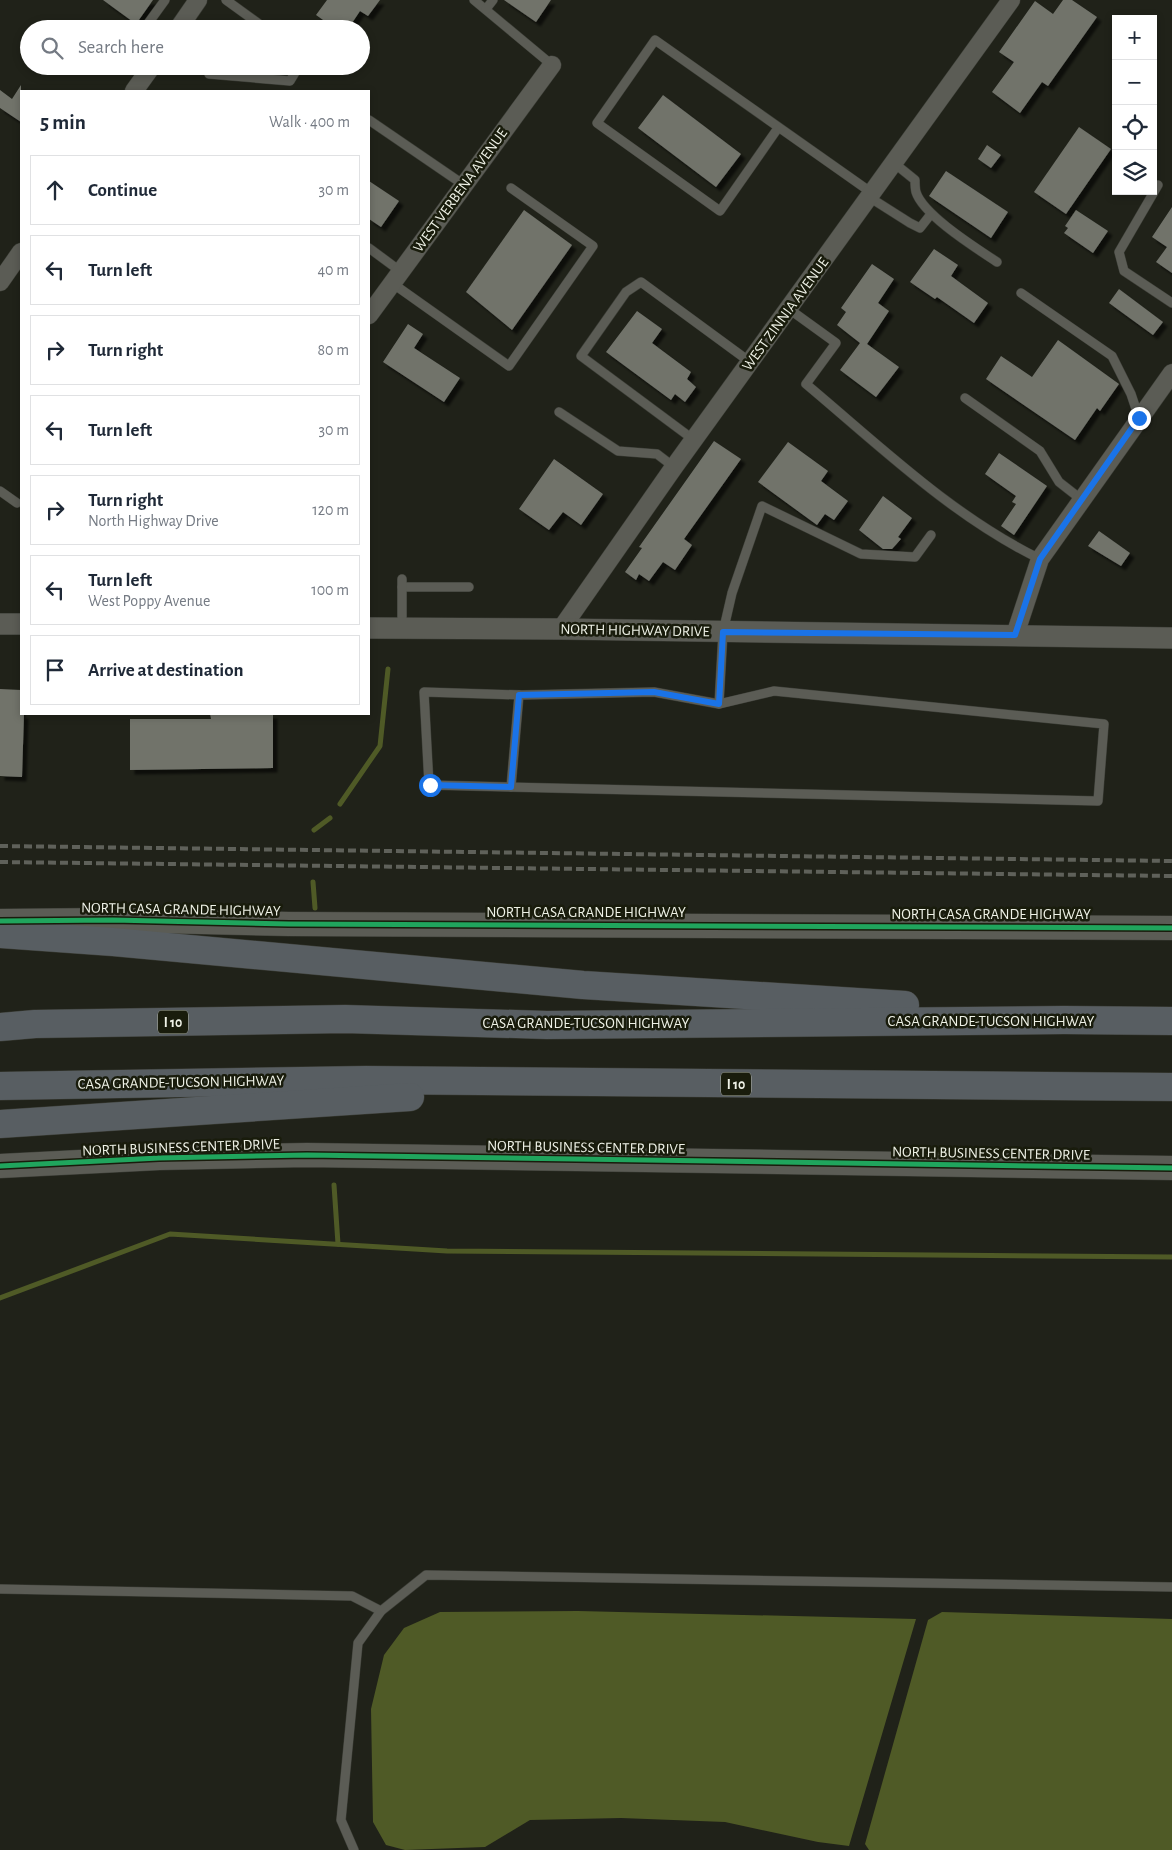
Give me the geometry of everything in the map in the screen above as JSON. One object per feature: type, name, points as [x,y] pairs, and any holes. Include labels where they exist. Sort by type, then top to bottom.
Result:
[{"type":"highway","points":[[0,934],[113,942],[535,981],[902,1005],[1064,1020]]},
{"type":"highway","name":"CASA GRANDE-TUCSON HIGHWAY","points":[[0,1027],[45,1024],[345,1019],[547,1024],[1064,1020],[1172,1021]]},
{"type":"highway","name":"CASA GRANDE-TUCSON HIGHWAY","points":[[0,1086],[299,1080],[1172,1087]]},
{"type":"highway","points":[[0,1124],[615,1082]]},
{"type":"main road","name":"NORTH CASA GRANDE HIGHWAY","points":[[0,921],[113,920],[298,924],[1172,928]]},
{"type":"main road","name":"NORTH BUSINESS CENTER DRIVE","points":[[0,1166],[159,1158],[307,1155],[1172,1168]]},
{"type":"street","points":[[184,20],[198,0]]},
{"type":"street","name":"WEST ZINNIA AVENUE","points":[[561,629],[674,467],[1011,0]]},
{"type":"street","name":"WEST VERBENA AVENUE","points":[[370,314],[552,65]]},
{"type":"street","points":[[135,90],[146,75]]},
{"type":"street","points":[[0,282],[20,253]]},
{"type":"street","points":[[1015,635],[1040,559],[1172,374]]},
{"type":"street","points":[[0,624],[20,624]]},
{"type":"street","name":"NORTH HIGHWAY DRIVE","points":[[370,628],[1172,638]]},
{"type":"lane","points":[[151,20],[165,0]]},
{"type":"lane","points":[[226,0],[254,20]]},
{"type":"lane","points":[[474,0],[552,65]]},
{"type":"lane","points":[[486,9],[493,0]]},
{"type":"lane","points":[[778,128],[720,211],[597,122],[655,40],[778,128],[870,195],[910,223],[920,228],[931,214]]},
{"type":"lane","points":[[221,75],[290,81],[294,75]]},
{"type":"lane","points":[[370,121],[464,185]]},
{"type":"lane","points":[[894,163],[915,180],[916,192],[931,214],[968,243],[997,262]]},
{"type":"lane","points":[[1158,185],[1119,252],[1124,271],[1172,303]]},
{"type":"lane","points":[[370,249],[396,277],[509,366],[593,246],[511,188]]},
{"type":"lane","points":[[694,440],[581,356],[626,292],[641,282],[750,362]]},
{"type":"lane","points":[[1021,293],[1112,356],[1131,394],[1139,418]]},
{"type":"lane","points":[[789,308],[836,343],[806,384],[939,495],[1015,547],[1040,559]]},
{"type":"lane","points":[[965,398],[1040,451],[1059,482],[1082,500]]},
{"type":"lane","points":[[559,412],[618,451],[657,454],[674,467]]},
{"type":"lane","points":[[0,491],[18,503]]},
{"type":"lane","points":[[719,704],[723,632],[732,593],[762,506],[861,554],[915,557],[931,535]]},
{"type":"lane","points":[[402,628],[402,583],[469,587]]},
{"type":"lane","points":[[774,691],[1104,724],[1098,801],[430,785],[424,692],[519,695],[654,692],[719,704],[774,691]]},
{"type":"lane","points":[[511,787],[519,695]]},
{"type":"lane","points":[[354,1850],[341,1820],[358,1643],[381,1611],[426,1575],[1172,1587]]},
{"type":"lane","points":[[0,1589],[352,1596],[381,1611]]},
{"type":"shaded area","points":[[578,1611],[916,1619],[849,1846],[818,1842],[725,1822],[621,1818],[530,1820],[485,1847],[405,1850],[386,1845],[373,1822],[371,1709],[384,1655],[404,1628],[440,1612]]},
{"type":"shaded area","points":[[942,1612],[1172,1619],[1172,1850],[869,1850],[865,1844],[928,1620]]},
{"type":"building","points":[[103,0],[153,0],[139,20],[130,20]]},
{"type":"building","points":[[327,0],[380,0],[368,16],[360,11],[354,20],[323,20],[316,15]]},
{"type":"building","points":[[504,0],[551,0],[536,22]]},
{"type":"building","points":[[1063,0],[1072,0],[1097,17],[1048,86],[1042,82],[1020,113],[992,92],[1014,62],[999,52],[1035,1],[1053,14]]},
{"type":"building","points":[[21,85],[20,121],[0,108],[0,90],[12,99]]},
{"type":"building","points":[[663,95],[741,154],[716,187],[638,128]]},
{"type":"building","points":[[1079,127],[1111,149],[1066,214],[1034,192]]},
{"type":"building","points":[[987,145],[1001,155],[991,168],[978,159]]},
{"type":"building","points":[[946,171],[1008,212],[991,238],[929,196]]},
{"type":"building","points":[[370,182],[399,201],[381,227],[370,220]]},
{"type":"building","points":[[1172,207],[1172,273],[1156,262],[1167,247],[1152,237]]},
{"type":"building","points":[[524,210],[572,245],[512,330],[466,292]]},
{"type":"building","points":[[1076,210],[1108,231],[1093,253],[1064,233],[1068,228],[1065,226]]},
{"type":"building","points":[[934,249],[958,265],[951,276],[988,303],[974,323],[937,297],[935,299],[910,282]]},
{"type":"building","points":[[872,264],[894,279],[878,303],[889,311],[867,344],[899,367],[876,397],[840,370],[860,343],[837,325],[846,312],[841,308]]},
{"type":"building","points":[[1119,289],[1163,322],[1153,335],[1109,303]]},
{"type":"building","points":[[637,311],[662,329],[652,343],[691,372],[687,379],[696,387],[685,402],[675,394],[671,400],[606,352]]},
{"type":"building","points":[[408,324],[423,334],[414,348],[460,378],[444,402],[383,362]]},
{"type":"building","points":[[1058,340],[1119,384],[1100,411],[1097,408],[1075,440],[986,379],[1001,356],[1032,377]]},
{"type":"building","points":[[714,441],[741,459],[684,539],[692,545],[675,570],[663,562],[649,581],[639,574],[636,580],[625,572],[642,548],[639,547]]},
{"type":"building","points":[[788,442],[828,471],[821,481],[848,501],[834,520],[825,514],[817,525],[758,482]]},
{"type":"building","points":[[999,453],[1047,486],[1014,535],[1001,526],[1016,504],[1012,502],[1016,496],[985,474]]},
{"type":"building","points":[[554,459],[603,494],[581,525],[563,512],[549,530],[519,509]]},
{"type":"building","points":[[883,496],[912,518],[898,537],[901,539],[892,549],[883,549],[859,530]]},
{"type":"building","points":[[1099,531],[1130,553],[1121,566],[1088,546]]},
{"type":"building","points":[[0,689],[20,690],[20,715],[24,715],[22,777],[0,776]]},
{"type":"building","points":[[210,715],[273,715],[273,768],[130,770],[130,719],[211,719]]},
{"type":"waterway","points":[[340,804],[380,746],[388,669]]},
{"type":"waterway","points":[[314,830],[330,818]]},
{"type":"waterway","points":[[313,882],[315,908]]},
{"type":"waterway","points":[[334,1185],[338,1244]]},
{"type":"waterway","points":[[0,1298],[170,1234],[447,1251],[1172,1257]]},
{"type":"railway","points":[[0,846],[1172,861]]},
{"type":"railway","points":[[0,862],[1172,876]]},
{"type":"cycle path","points":[[0,921],[113,920],[289,924],[1172,928]]},
{"type":"cycle path","points":[[0,1166],[159,1158],[307,1155],[1172,1168]]},
{"type":"route","points":[[430,785],[511,787],[519,695],[654,692],[719,704],[723,632],[1015,635],[1040,559],[1139,418]]}]
